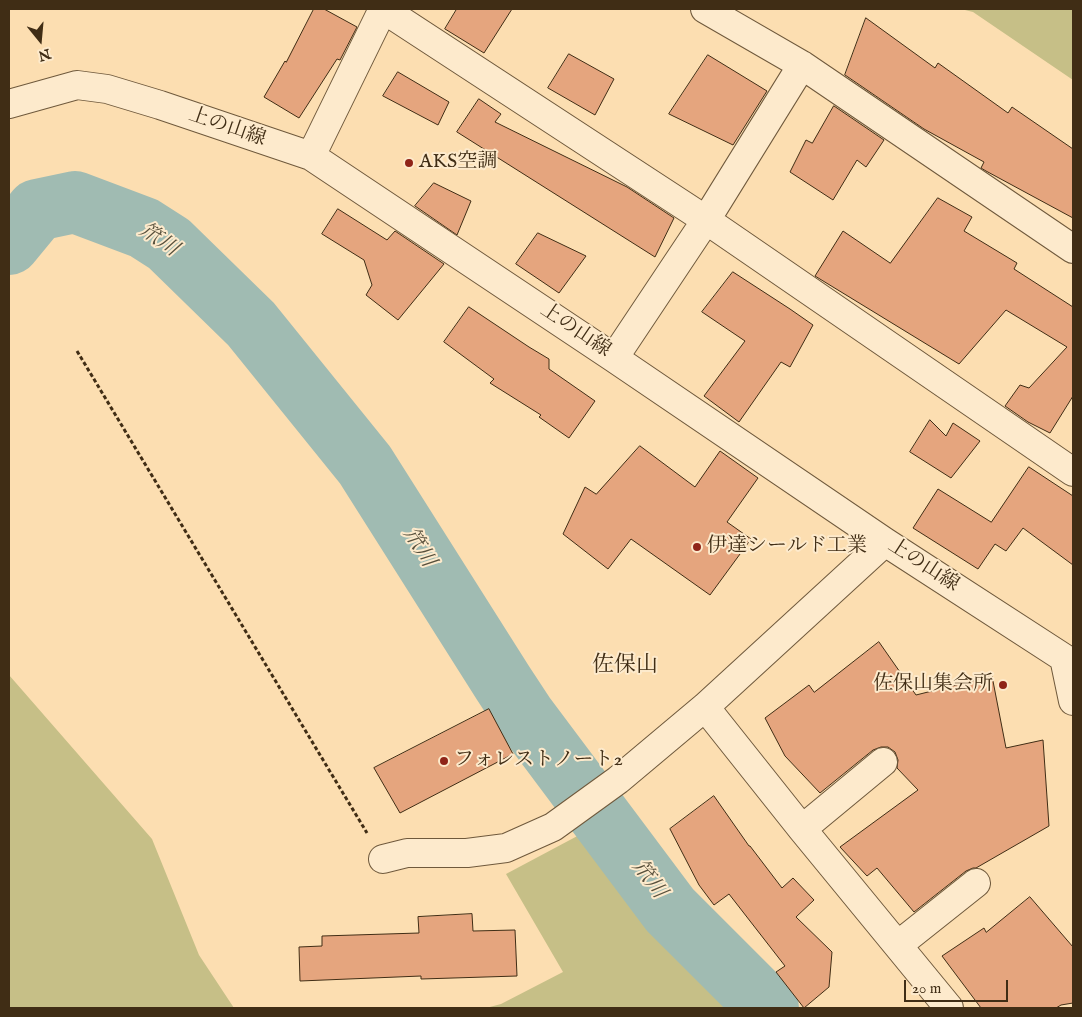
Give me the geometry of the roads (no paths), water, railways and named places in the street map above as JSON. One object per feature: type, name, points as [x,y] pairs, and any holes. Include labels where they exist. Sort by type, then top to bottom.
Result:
[{"type":"street","points":[[311,156],[383,9],[706,220],[1073,472]]},
{"type":"street","points":[[705,9],[802,65],[1073,249]]},
{"type":"street","points":[[614,358],[706,220],[802,65]]},
{"type":"street","name":"上の山線","points":[[9,104],[77,85],[107,89],[311,156],[886,542],[1069,653],[1073,701]]},
{"type":"street","points":[[383,859],[407,853],[467,853],[506,848],[553,827],[618,780],[705,707],[886,542]]},
{"type":"street","points":[[705,707],[949,1008]]},
{"type":"street","points":[[802,829],[882,762]]},
{"type":"street","points":[[898,945],[976,883]]},
{"type":"waterway","name":"笊川","points":[[9,244],[37,210],[75,202],[144,228],[169,244],[251,324],[365,465],[524,715],[670,910],[768,1008]]},
{"type":"place","name":"AKS空調","points":[[409,163]]},
{"type":"place","name":"伊達シールド工業","points":[[697,547]]},
{"type":"place","name":"佐保山集会所","points":[[1003,685]]},
{"type":"place","name":"フォレストノート2","points":[[444,761]]},
{"type":"district","name":"佐保山","points":[[625,666]]}]
